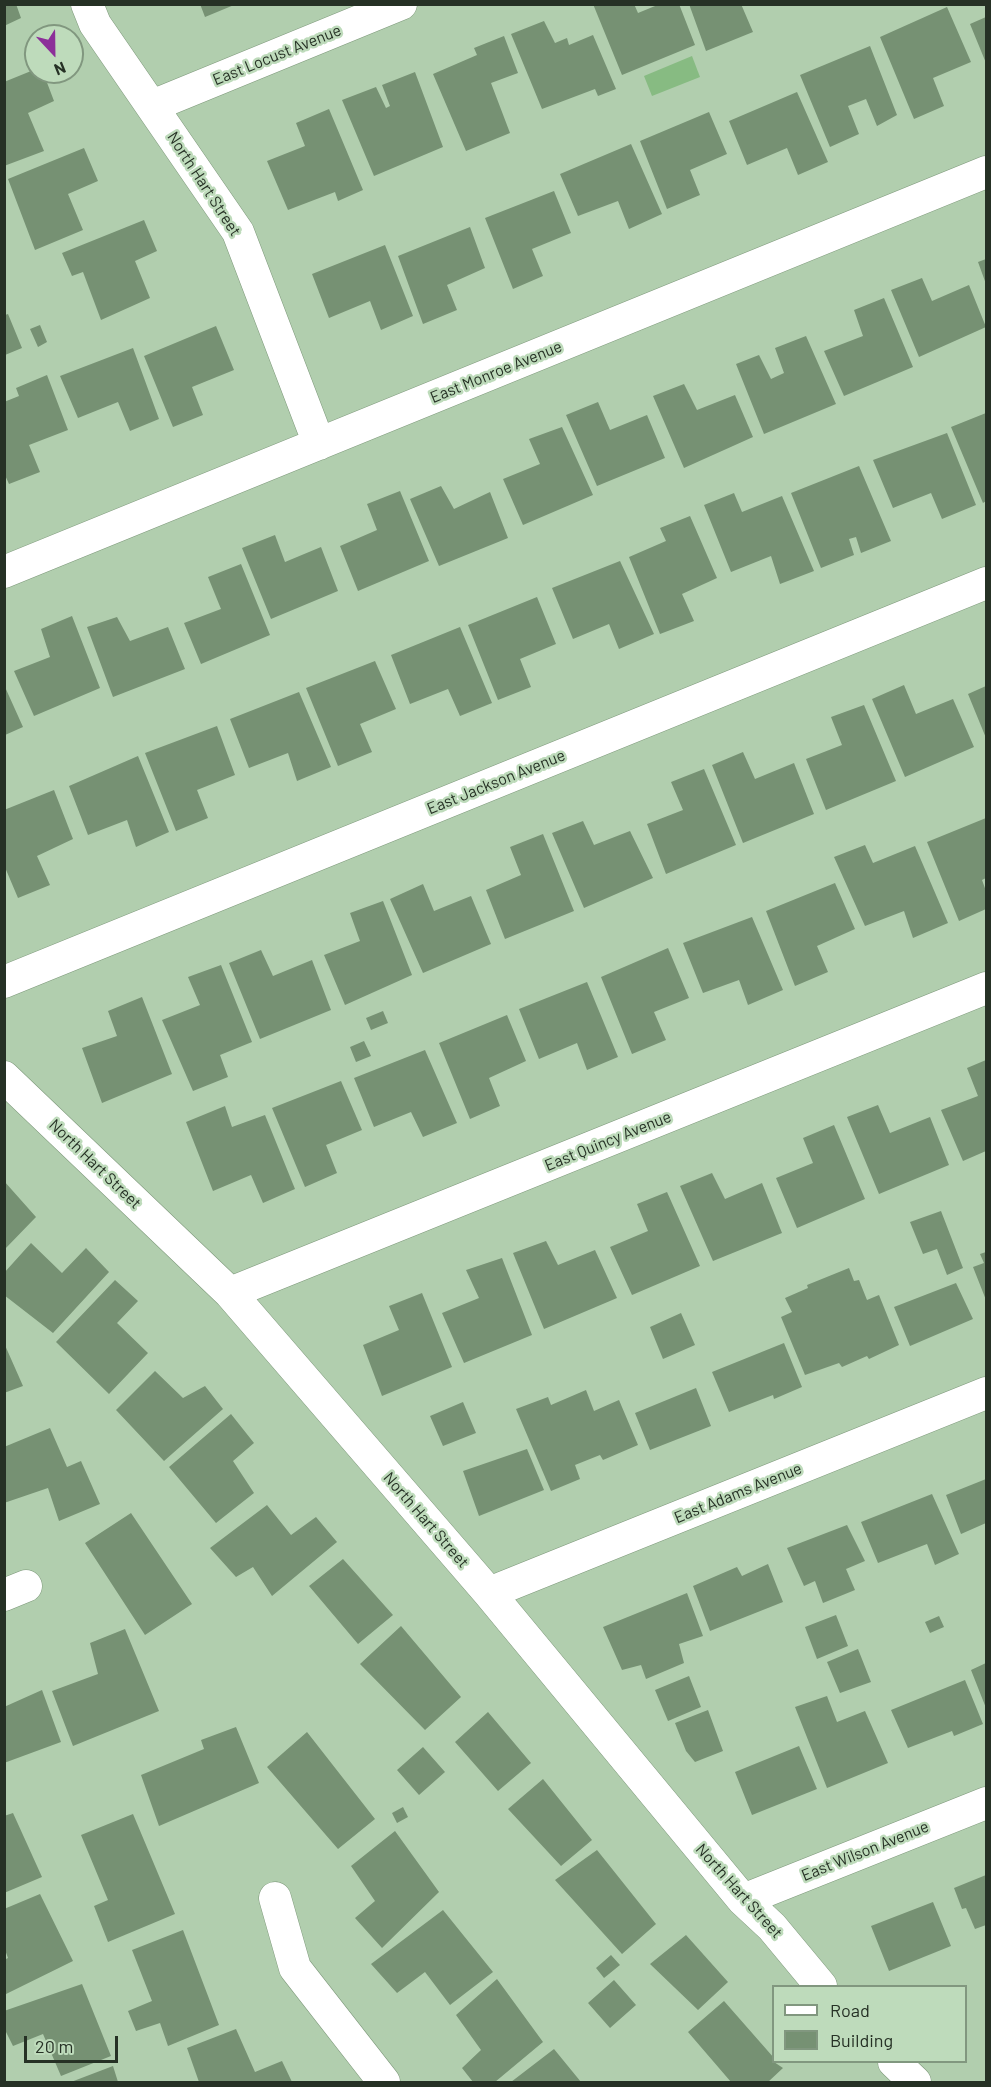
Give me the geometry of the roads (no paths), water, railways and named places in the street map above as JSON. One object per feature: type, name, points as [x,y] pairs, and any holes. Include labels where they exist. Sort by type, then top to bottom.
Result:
[{"type":"street","name":"North Hart Street","points":[[87,4],[95,24],[238,232],[320,444]]},
{"type":"street","name":"East Locust Avenue","points":[[152,106],[401,4]]},
{"type":"street","name":"East Monroe Avenue","points":[[4,572],[987,172]]},
{"type":"street","name":"East Jackson Avenue","points":[[4,982],[987,582]]},
{"type":"street","name":"East Quincy Avenue","points":[[230,1293],[987,988]]},
{"type":"street","name":"North Hart Street","points":[[4,1077],[230,1293],[489,1593],[743,1900],[772,1927],[820,1985]]},
{"type":"street","name":"East Adams Avenue","points":[[489,1593],[987,1393]]},
{"type":"street","name":"East Wilson Avenue","points":[[743,1900],[987,1803]]},
{"type":"street","points":[[275,1898],[295,1968],[384,2082]]},
{"type":"street","points":[[896,2063],[915,2082]]}]
